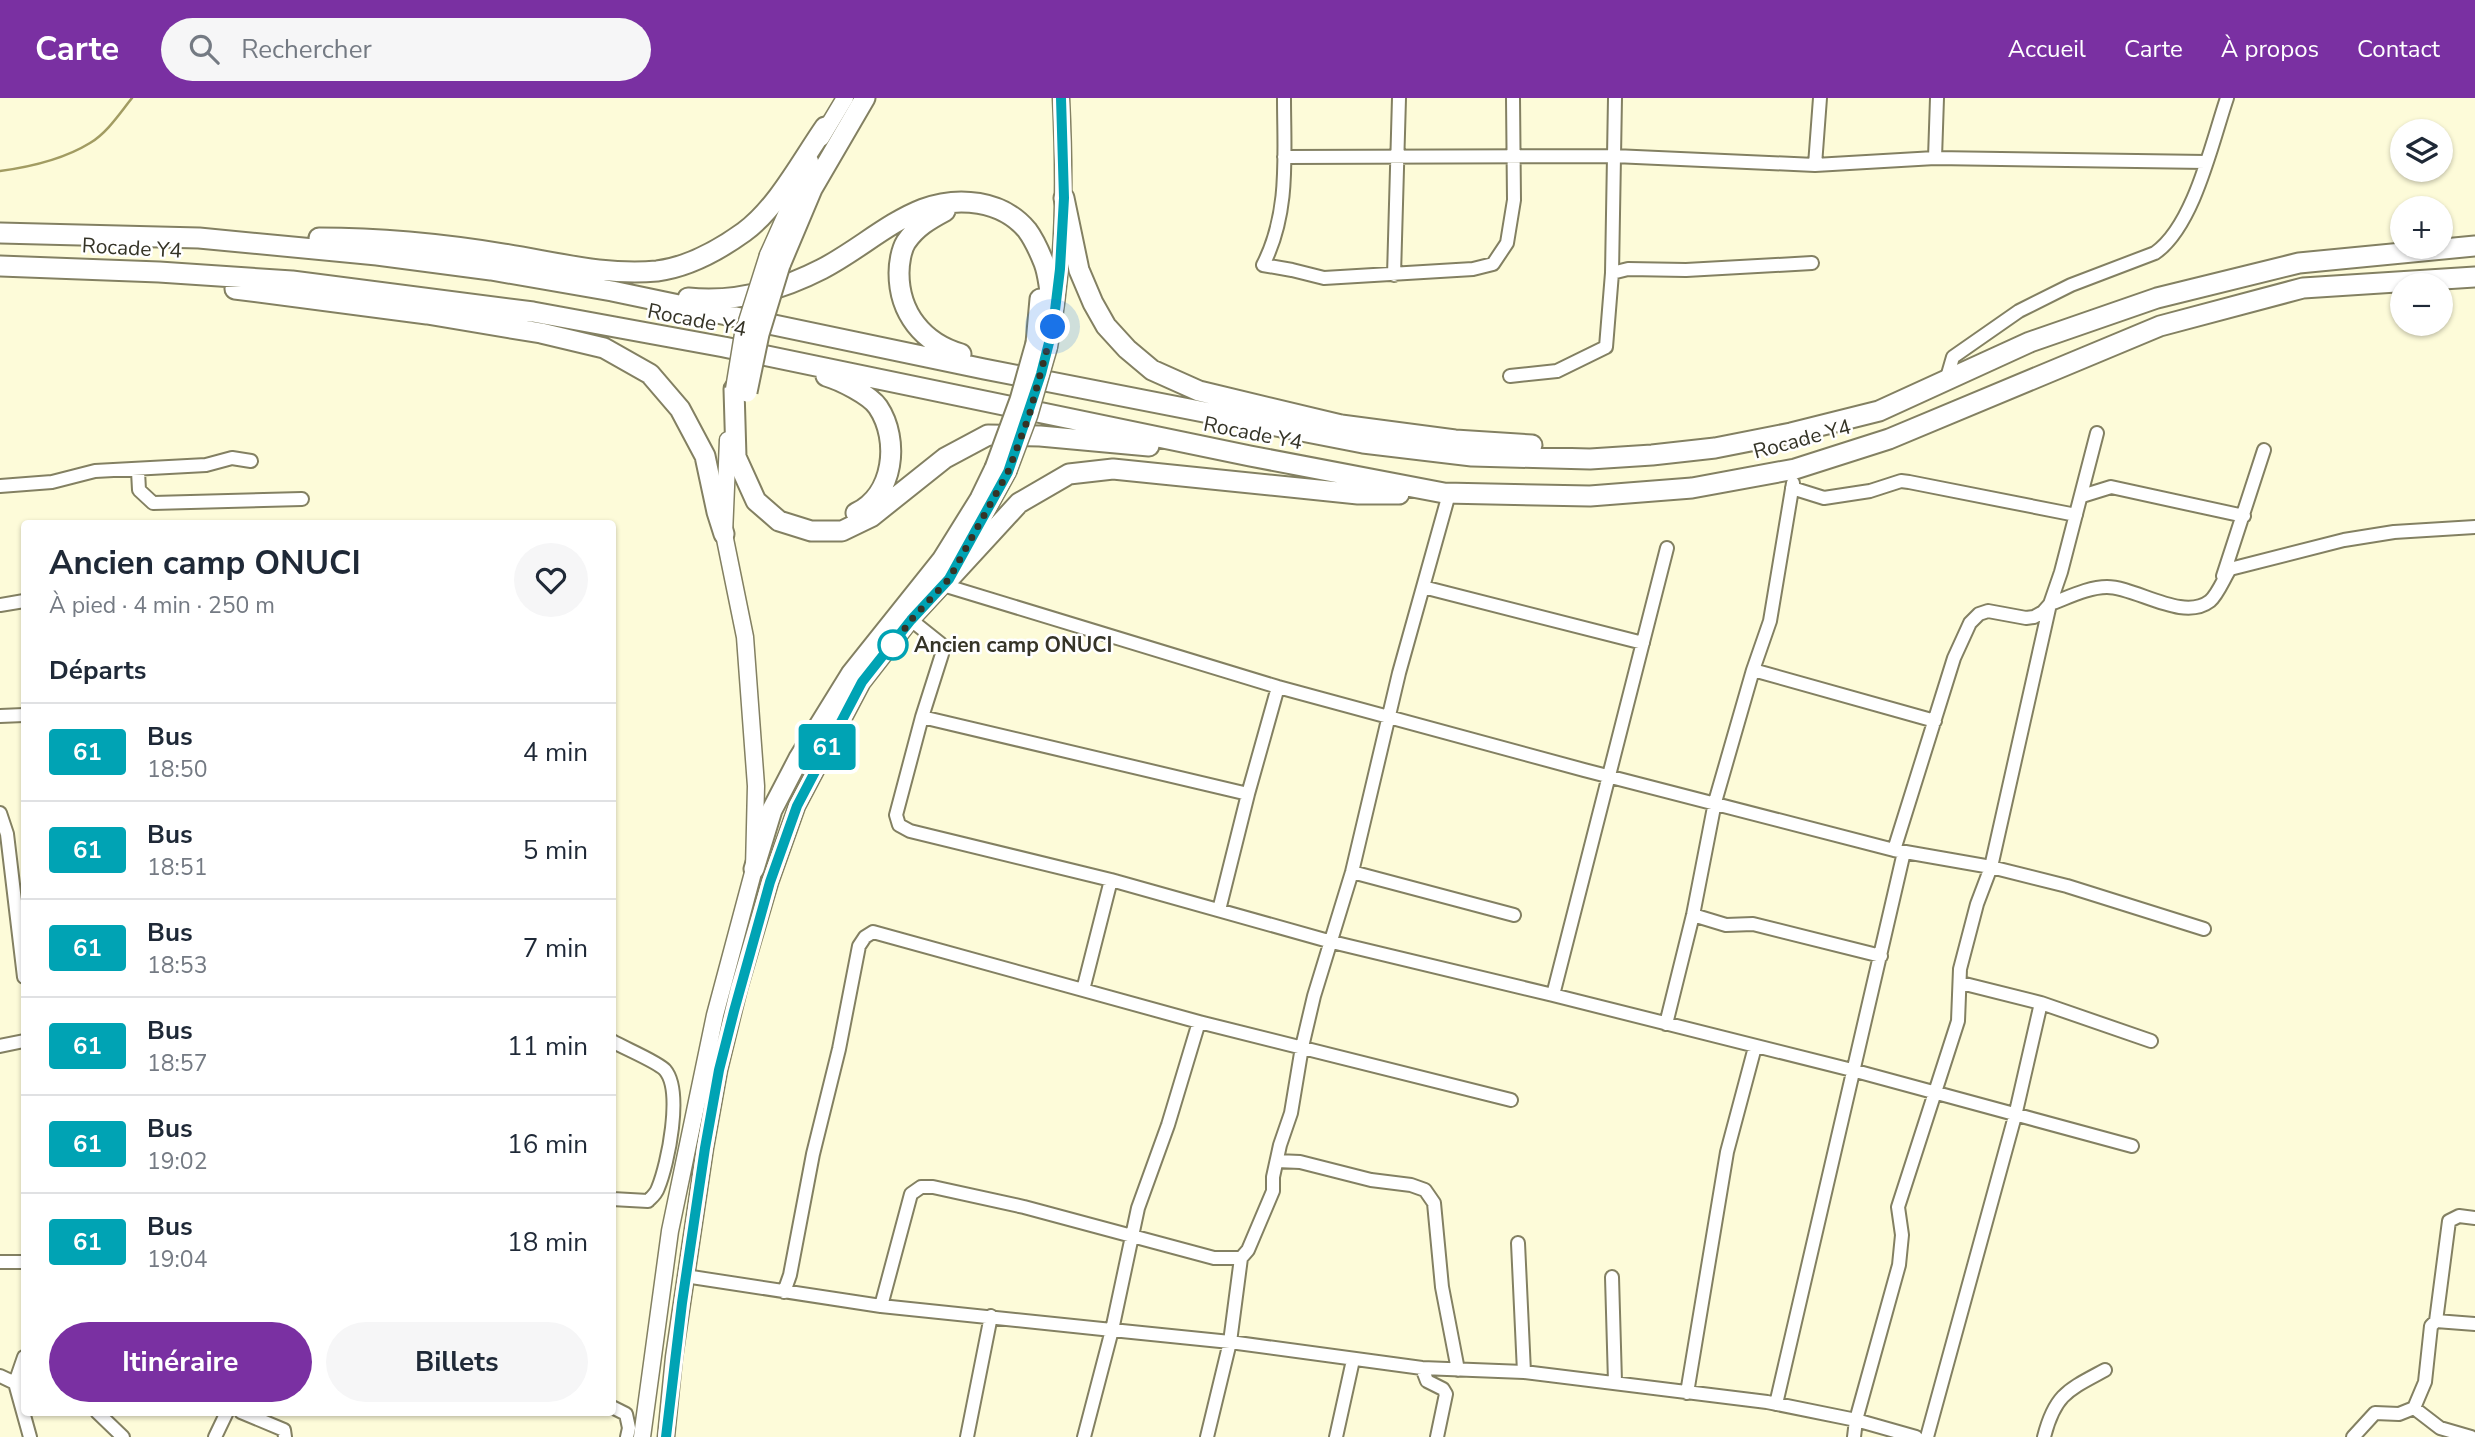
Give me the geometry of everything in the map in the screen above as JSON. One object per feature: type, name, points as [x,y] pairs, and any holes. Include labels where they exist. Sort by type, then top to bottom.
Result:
[{"type":"highway","points":[[865,98],[774,260],[759,334],[741,391],[736,457],[756,501],[779,522],[811,531],[842,531],[871,517],[945,457],[988,435],[1040,436],[1250,456]]},
{"type":"highway","points":[[199,238],[418,241],[605,272],[659,271],[701,258],[746,231],[772,205],[825,127]]},
{"type":"highway","points":[[1064,198],[1079,270],[1093,303],[1107,326],[1127,349],[1152,370],[1199,391],[1341,425],[1455,440],[1572,447],[1715,447]]},
{"type":"highway","points":[[612,291],[696,299],[758,295],[820,270],[922,209],[949,201],[971,202],[1002,209],[1027,230],[1045,265],[1053,327]]},
{"type":"highway","points":[[754,869],[772,810],[799,758],[851,674],[942,560],[980,499],[1002,470],[1020,400],[1042,345],[1036,266],[1020,237],[996,219],[969,210],[949,209],[926,221],[905,243],[899,265],[899,290],[907,313],[922,333],[943,349],[1052,381]]},
{"type":"highway","name":"Rocade Y4","points":[[0,233],[199,238],[377,255],[491,271],[612,291],[1363,443],[1472,456],[1590,459],[1715,447],[1791,433],[1879,411],[2030,342],[2170,295],[2299,263],[2475,246]]},
{"type":"highway","name":"Rocade Y4","points":[[0,267],[88,269],[292,281],[533,313],[724,347],[1250,456],[1447,493],[1590,496],[1794,478],[2160,326],[2303,288],[2475,277]]},
{"type":"highway","points":[[88,269],[426,314],[541,333],[604,348],[650,374],[680,409],[705,456],[724,534]]},
{"type":"highway","points":[[724,347],[840,380],[877,405],[889,434],[892,463],[881,489],[866,508],[839,521],[811,522],[784,513],[764,494],[747,454],[741,391]]},
{"type":"highway","points":[[946,582],[1019,503],[1069,474],[1113,469],[1358,494],[1447,493]]},
{"type":"main road","points":[[774,260],[825,127],[845,98]]},
{"type":"main road","points":[[1042,345],[1053,327],[1060,269],[1064,198],[1061,98]]},
{"type":"main road","points":[[642,1437],[670,1231],[715,1015],[754,869],[756,786],[745,637],[724,534],[728,437],[741,391]]},
{"type":"main road","points":[[666,1437],[700,1171],[719,1070],[770,882],[797,806],[862,682],[911,620],[946,582],[1002,470]]},
{"type":"street","points":[[1284,98],[1285,195],[1272,247],[1263,265],[1324,278],[1473,269],[1493,264],[1507,243],[1514,200],[1513,98]]},
{"type":"street","points":[[1394,275],[1399,98]]},
{"type":"street","points":[[1510,376],[1557,371],[1606,347],[1612,273],[1615,98]]},
{"type":"street","points":[[1815,165],[1820,98]]},
{"type":"street","points":[[1936,158],[1937,98]]},
{"type":"street","points":[[1946,381],[1953,357],[2019,311],[2071,285],[2155,253],[2164,247],[2187,215],[2227,98]]},
{"type":"street","points":[[1284,156],[1614,156],[1815,165],[1936,158],[2206,162]]},
{"type":"street","points":[[1612,273],[1628,269],[1686,270],[1812,262]]},
{"type":"street","points":[[1854,1437],[1856,1420],[1899,1265],[1902,1235],[1898,1208],[1958,1021],[1960,970],[1977,904],[1991,867],[2050,604],[2062,572],[2096,433]]},
{"type":"street","points":[[2219,586],[2264,450]]},
{"type":"street","points":[[0,486],[52,482],[95,471],[206,466],[232,458],[251,461]]},
{"type":"street","points":[[138,471],[139,490],[153,503],[302,499]]},
{"type":"street","points":[[1667,1024],[1693,915],[1715,802],[1770,621],[1794,478],[1824,498],[1870,491],[1901,481],[2076,516]]},
{"type":"street","points":[[2082,496],[2111,487],[2244,516]]},
{"type":"street","points":[[1207,1437],[1230,1342],[1241,1258],[1248,1250],[1273,1191],[1277,1161],[1291,1113],[1302,1046],[1314,996],[1352,872],[1388,717],[1447,493]]},
{"type":"street","points":[[1776,1404],[1852,1070],[1881,957],[1899,851],[1954,659],[1970,623],[1979,614],[1987,611],[2034,617],[2050,604],[2105,587],[2121,589],[2175,606],[2197,608],[2212,600],[2230,569],[2344,540],[2394,532],[2475,527]]},
{"type":"street","points":[[1553,995],[1667,548]]},
{"type":"street","points":[[946,582],[1278,687],[1899,851],[1991,867],[2067,886],[2204,929]]},
{"type":"street","points":[[1423,587],[1643,643]]},
{"type":"street","points":[[0,605],[21,602]]},
{"type":"street","points":[[911,620],[941,644],[942,654],[896,815],[899,825],[910,831],[1111,880],[1332,942],[1852,1070],[2132,1146]]},
{"type":"street","points":[[1753,670],[1935,721]]},
{"type":"street","points":[[1219,910],[1278,687]]},
{"type":"street","points":[[0,716],[21,715]]},
{"type":"street","points":[[922,717],[1248,794]]},
{"type":"street","points":[[0,813],[7,834],[21,928]]},
{"type":"street","points":[[1352,872],[1514,915]]},
{"type":"street","points":[[1083,990],[1111,880]]},
{"type":"street","points":[[1693,915],[1726,925],[1753,924],[1881,957]]},
{"type":"street","points":[[784,1292],[790,1275],[813,1154],[839,1049],[859,946],[865,937],[873,932],[1199,1022],[1511,1100]]},
{"type":"street","points":[[1961,983],[2041,1003],[2151,1041]]},
{"type":"street","points":[[1927,1437],[2015,1116],[2041,1003]]},
{"type":"street","points":[[1084,1437],[1112,1329],[1138,1208],[1168,1125],[1199,1022]]},
{"type":"street","points":[[0,1046],[21,1042]]},
{"type":"street","points":[[616,1043],[663,1067],[670,1077],[674,1092],[670,1141],[658,1191],[648,1201],[616,1199]]},
{"type":"street","points":[[1687,1393],[1727,1153],[1755,1046]]},
{"type":"street","points":[[1277,1161],[1300,1162],[1425,1190],[1434,1203],[1442,1287],[1458,1370]]},
{"type":"street","points":[[881,1306],[911,1194],[921,1186],[1024,1207],[1214,1258],[1241,1258]]},
{"type":"street","points":[[2353,1437],[2375,1413],[2399,1414],[2414,1408],[2426,1382],[2431,1326],[2437,1321],[2449,1221],[2459,1216],[2475,1218]]},
{"type":"street","points":[[1518,1242],[1524,1372]]},
{"type":"street","points":[[0,1262],[21,1262]]},
{"type":"street","points":[[685,1276],[881,1306],[1230,1342],[1422,1368],[1524,1372],[1615,1382],[1776,1404],[1856,1420],[1916,1437]]},
{"type":"street","points":[[1612,1277],[1615,1382]]},
{"type":"street","points":[[967,1437],[991,1316]]},
{"type":"street","points":[[2437,1321],[2475,1324]]},
{"type":"street","points":[[1336,1437],[1353,1360]]},
{"type":"street","points":[[21,1366],[15,1383],[21,1401]]},
{"type":"street","points":[[1422,1368],[1427,1381],[1443,1389],[1446,1394],[1437,1437]]},
{"type":"street","points":[[2044,1437],[2060,1397],[2105,1370]]},
{"type":"street","points":[[0,1376],[15,1383]]},
{"type":"street","points":[[2414,1408],[2440,1428],[2471,1437]]},
{"type":"street","points":[[616,1409],[626,1415],[628,1437]]},
{"type":"street","points":[[25,1416],[30,1437]]},
{"type":"street","points":[[101,1416],[123,1437]]},
{"type":"street","points":[[215,1437],[225,1416]]},
{"type":"street","points":[[251,1416],[284,1430],[285,1437]]},
{"type":"waterway","points":[[0,171],[46,162],[80,149],[102,134],[132,98]]},
{"type":"bus line","name":"61","points":[[666,1437],[674,1357],[700,1171],[719,1070],[739,988],[770,882],[797,806],[862,682],[911,620],[949,579],[1008,472],[1029,416],[1049,347],[1060,269],[1064,198],[1061,98]]},
{"type":"place","name":"Ancien camp ONUCI","points":[[893,645]]},
{"type":"route","points":[[893,645],[888,652],[911,620],[949,579],[1008,472],[1029,416],[1053,327]]}]
